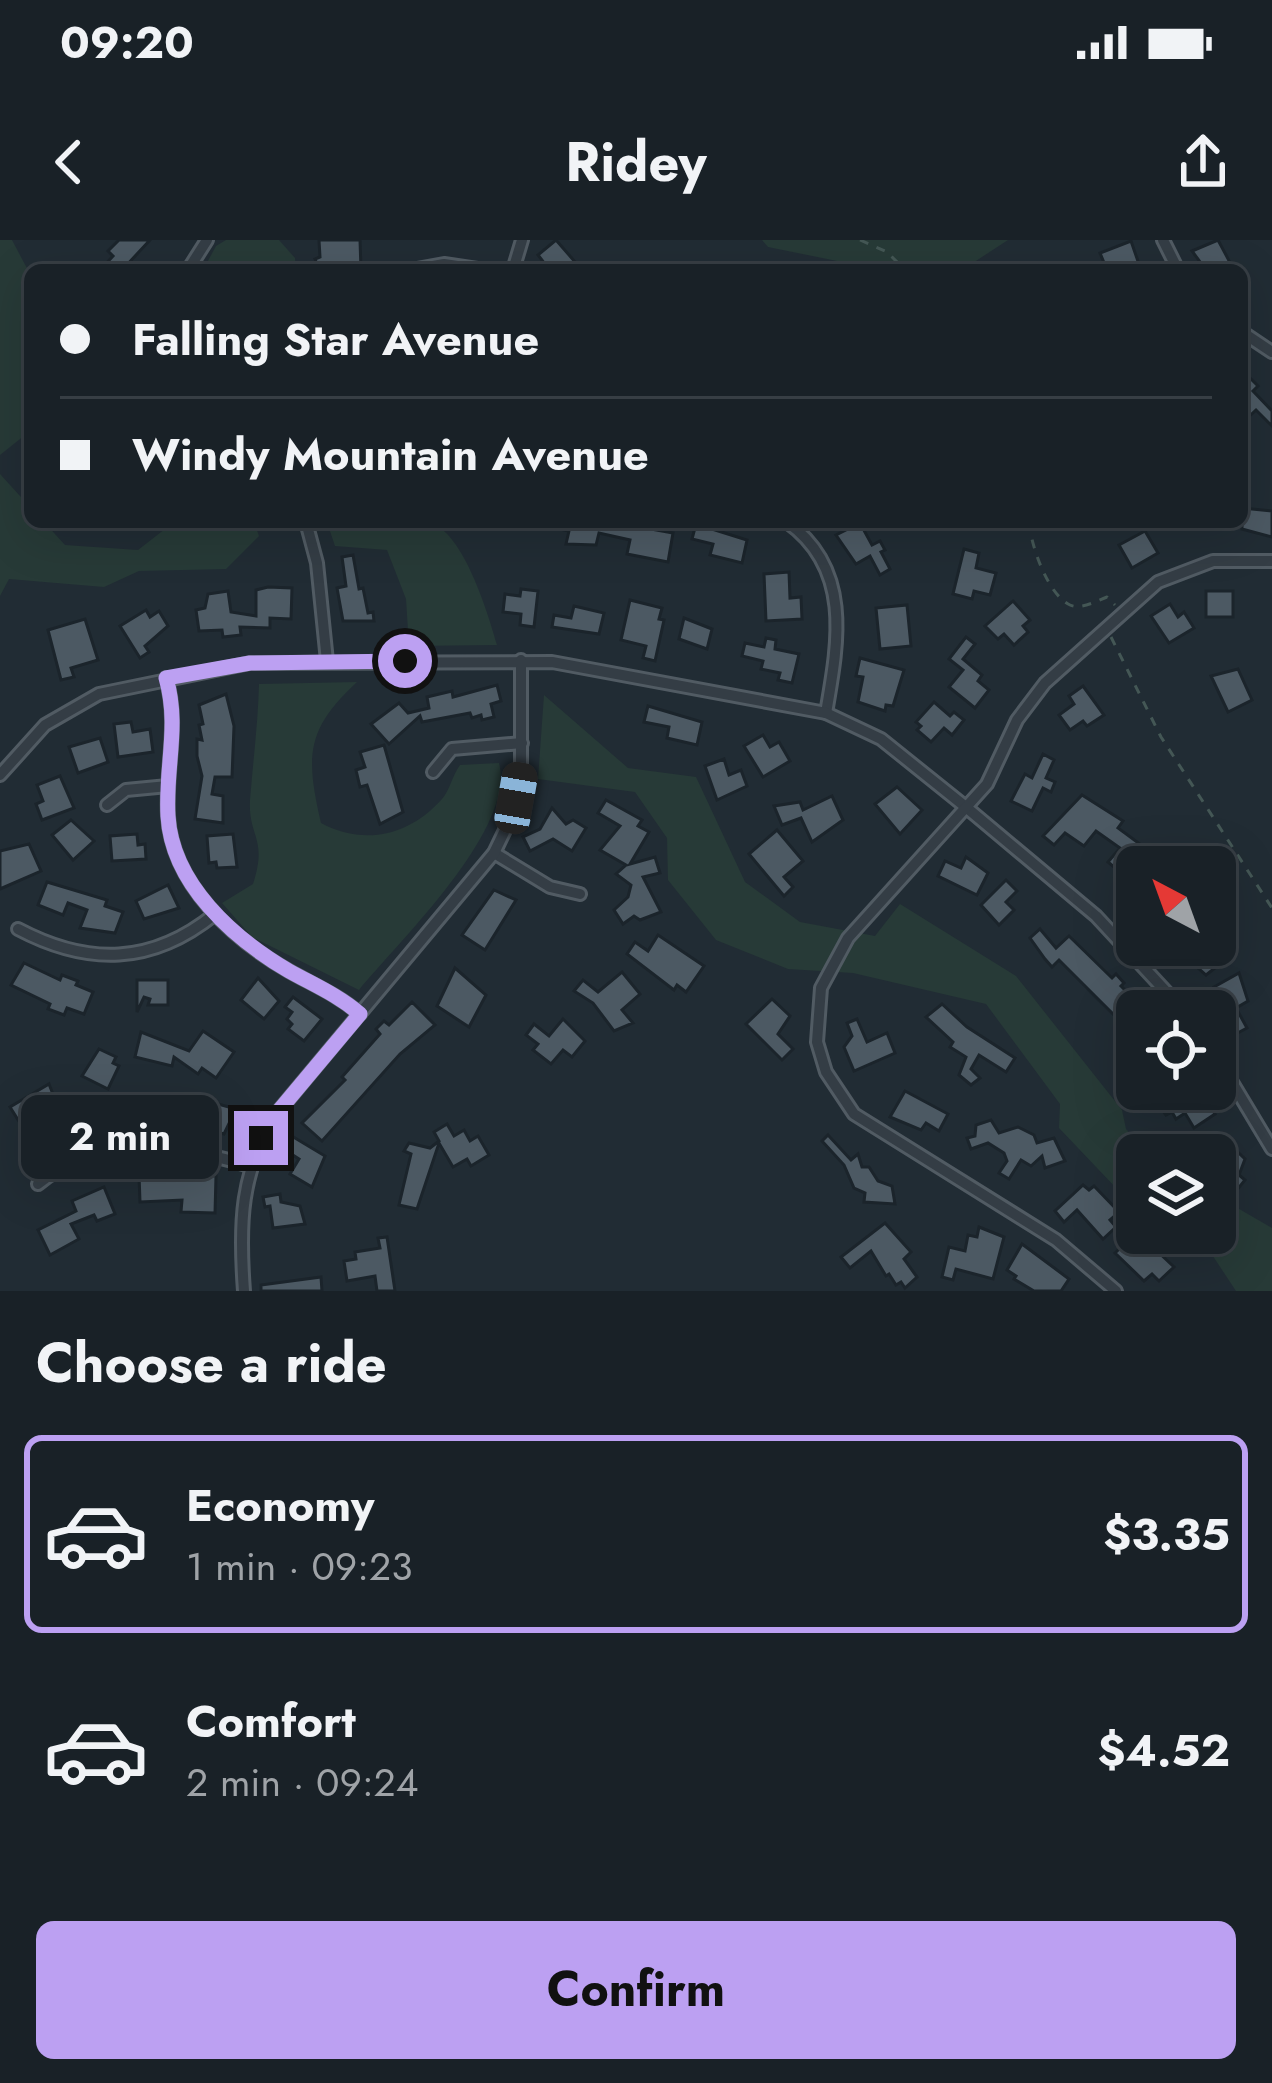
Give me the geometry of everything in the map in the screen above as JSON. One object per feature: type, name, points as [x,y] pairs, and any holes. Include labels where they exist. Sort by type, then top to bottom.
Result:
[{"type":"street","points":[[308,528],[317,562],[327,661]]},
{"type":"street","points":[[793,528],[813,547],[835,592],[839,634],[826,713]]},
{"type":"street","points":[[1116,1291],[1028,1220],[865,1124],[842,1100],[826,1072],[816,1016],[831,963],[996,772],[1034,695],[1143,592],[1184,568],[1213,560],[1272,561]]},
{"type":"street","points":[[244,1291],[239,1222],[249,1166],[277,1113],[494,853],[516,798],[522,743],[521,660]]},
{"type":"street","points":[[0,775],[29,740],[72,706],[124,686],[166,678],[250,663],[521,660],[583,666],[826,713],[881,739],[1096,916],[1165,990]]},
{"type":"street","points":[[166,678],[175,729],[168,819],[180,866],[215,914],[276,963],[332,992],[360,1014]]},
{"type":"street","points":[[433,772],[452,749],[522,743]]},
{"type":"street","points":[[107,805],[126,790],[168,786]]},
{"type":"street","points":[[494,853],[550,887],[580,894]]},
{"type":"street","points":[[18,929],[72,953],[121,957],[171,944],[215,914]]},
{"type":"street","points":[[1236,1089],[1272,1149]]},
{"type":"street","points":[[154,1102],[158,1150]]},
{"type":"street","points":[[38,1184],[75,1160],[158,1150],[198,1151],[249,1166]]},
{"type":"path","points":[[860,240],[887,251],[899,264]]},
{"type":"path","points":[[1030,528],[1039,568],[1066,604],[1077,608],[1107,597],[1114,600],[1111,637],[1161,736],[1272,908]]},
{"type":"green space","points":[[0,240],[12,240],[25,264],[24,436],[0,455]]},
{"type":"green space","points":[[226,240],[279,240],[296,264],[206,264],[216,246]]},
{"type":"green space","points":[[762,240],[1008,240],[971,264],[839,264],[768,247]]},
{"type":"green space","points":[[0,474],[24,500],[24,528],[49,528],[65,545],[138,550],[166,528],[256,528],[259,536],[226,569],[139,571],[104,587],[9,579],[0,596]]},
{"type":"green space","points":[[329,528],[443,530],[473,576],[497,645],[409,646],[406,599],[387,550],[335,546]]},
{"type":"green space","points":[[357,682],[327,715],[314,746],[313,780],[321,823],[353,834],[401,829],[442,799],[460,765],[499,763],[500,790],[490,819],[451,882],[359,990],[252,937],[222,903],[253,884],[257,869],[250,800],[259,684]]},
{"type":"green space","points":[[544,695],[628,768],[696,777],[745,882],[800,922],[875,936],[900,904],[1016,976],[1116,1102],[1116,1110],[1122,1110],[1130,1134],[1116,1134],[1116,1188],[1059,1128],[1060,1104],[986,1004],[853,973],[788,969],[716,940],[668,880],[667,838],[635,792],[538,779]]},
{"type":"green space","points":[[1236,1207],[1272,1228],[1272,1291],[1236,1291],[1212,1254],[1236,1254]]},
{"type":"building","points":[[119,240],[150,240],[128,264],[106,264],[113,256],[108,251]]},
{"type":"building","points":[[319,240],[360,240],[361,264],[317,264],[315,259],[320,257]]},
{"type":"building","points":[[556,240],[576,263],[545,264],[538,255]]},
{"type":"building","points":[[1218,240],[1231,264],[1202,264],[1192,251]]},
{"type":"building","points":[[1131,241],[1139,264],[1105,264],[1100,253]]},
{"type":"building","points":[[1248,376],[1258,386],[1253,391],[1272,411],[1272,426],[1256,410],[1248,417]]},
{"type":"building","points":[[1248,509],[1272,511],[1272,537],[1242,529],[1248,528]]},
{"type":"building","points":[[555,528],[651,528],[673,533],[668,562],[627,554],[630,540],[599,533],[596,545],[566,544],[569,531]]},
{"type":"building","points":[[695,528],[709,528],[747,540],[742,563],[710,555],[713,544],[692,539]]},
{"type":"building","points":[[863,528],[872,545],[880,541],[890,569],[880,575],[870,556],[856,564],[836,535]]},
{"type":"building","points":[[1145,531],[1158,553],[1132,568],[1119,545]]},
{"type":"building","points":[[964,549],[979,553],[976,568],[996,573],[990,595],[974,591],[972,599],[953,594]]},
{"type":"building","points":[[353,555],[359,589],[363,588],[374,621],[343,621],[337,588],[346,586],[342,557]]},
{"type":"building","points":[[789,572],[790,598],[801,597],[802,619],[766,621],[764,574]]},
{"type":"building","points":[[292,588],[291,619],[270,618],[270,628],[240,627],[241,635],[223,637],[222,630],[199,631],[196,610],[205,608],[208,594],[228,591],[231,612],[256,616],[256,590]]},
{"type":"building","points":[[521,589],[538,591],[534,627],[520,625],[521,614],[503,612],[505,594],[520,596]]},
{"type":"building","points":[[1206,591],[1233,591],[1233,617],[1206,617]]},
{"type":"building","points":[[630,600],[662,608],[655,661],[643,658],[646,646],[621,640]]},
{"type":"building","points":[[1013,601],[1030,620],[1023,626],[1028,632],[1014,645],[1004,634],[998,639],[985,626]]},
{"type":"building","points":[[1170,604],[1178,617],[1184,612],[1194,628],[1169,643],[1151,616]]},
{"type":"building","points":[[907,605],[911,646],[880,649],[876,608]]},
{"type":"building","points":[[574,606],[604,613],[599,634],[552,627],[554,615],[571,618]]},
{"type":"building","points":[[146,610],[150,617],[159,611],[168,626],[145,646],[149,652],[140,658],[120,626]]},
{"type":"building","points":[[684,618],[712,629],[707,649],[679,639]]},
{"type":"building","points":[[85,619],[98,660],[71,668],[74,677],[61,680],[48,630]]},
{"type":"building","points":[[966,637],[975,644],[963,659],[982,675],[978,681],[989,690],[975,708],[949,687],[963,670],[949,659]]},
{"type":"building","points":[[766,638],[776,640],[775,649],[799,654],[792,683],[778,680],[780,673],[761,669],[763,661],[742,656],[745,643],[764,647]]},
{"type":"building","points":[[860,658],[904,670],[893,706],[886,705],[885,711],[858,702],[863,677],[856,676]]},
{"type":"building","points":[[1238,669],[1252,700],[1228,712],[1211,676]]},
{"type":"building","points":[[497,685],[501,701],[491,704],[494,717],[482,720],[481,715],[472,718],[470,713],[422,722],[420,716],[389,744],[371,724],[399,703],[408,713],[429,708],[427,697],[452,691],[453,697]]},
{"type":"building","points":[[1083,686],[1104,715],[1070,730],[1059,715],[1074,704],[1069,696]]},
{"type":"building","points":[[226,694],[234,726],[232,777],[215,777],[212,794],[223,796],[223,823],[195,819],[202,776],[197,756],[197,739],[202,740],[199,725],[203,724],[199,705]]},
{"type":"building","points":[[934,702],[950,716],[954,712],[964,720],[952,735],[944,728],[931,742],[917,730],[921,726],[916,722]]},
{"type":"building","points":[[648,706],[702,722],[697,745],[667,738],[669,727],[644,722]]},
{"type":"building","points":[[131,722],[133,732],[150,729],[153,752],[118,757],[114,724]]},
{"type":"building","points":[[763,735],[770,747],[779,742],[790,761],[763,777],[744,746]]},
{"type":"building","points":[[100,738],[108,762],[78,773],[69,747]]},
{"type":"building","points":[[384,745],[403,812],[380,824],[367,785],[360,787],[356,770],[365,767],[360,752]]},
{"type":"building","points":[[1043,754],[1054,760],[1046,778],[1055,782],[1051,792],[1043,788],[1032,811],[1011,801],[1025,774],[1032,778]]},
{"type":"building","points":[[724,759],[729,775],[741,770],[747,786],[717,800],[705,766]]},
{"type":"building","points":[[60,776],[74,808],[42,820],[36,804],[43,801],[37,785]]},
{"type":"building","points":[[897,787],[922,810],[900,834],[875,804]]},
{"type":"building","points":[[1082,795],[1123,821],[1118,828],[1142,846],[1117,846],[1096,831],[1084,846],[1065,833],[1054,845],[1043,836]]},
{"type":"building","points":[[832,796],[843,820],[812,842],[801,818],[782,825],[774,806],[800,802],[803,810]]},
{"type":"building","points":[[606,800],[642,820],[638,826],[649,832],[630,864],[655,857],[660,873],[643,877],[661,912],[640,920],[634,916],[623,924],[614,910],[628,897],[631,885],[616,874],[626,865],[600,850],[620,826],[598,813]]},
{"type":"building","points":[[552,808],[566,824],[573,820],[586,828],[572,851],[553,839],[530,851],[523,837],[540,829]]},
{"type":"building","points":[[71,820],[94,841],[73,860],[52,835]]},
{"type":"building","points":[[777,830],[803,861],[784,877],[793,887],[784,896],[749,854]]},
{"type":"building","points":[[137,834],[138,845],[145,844],[146,859],[112,861],[110,836]]},
{"type":"building","points":[[233,834],[237,867],[217,868],[216,862],[209,863],[207,836]]},
{"type":"building","points":[[29,844],[41,871],[0,889],[0,851]]},
{"type":"building","points":[[966,857],[988,873],[977,895],[938,876],[945,861],[961,868]]},
{"type":"building","points":[[1006,880],[1017,891],[1006,902],[1014,910],[999,925],[981,905]]},
{"type":"building","points":[[47,882],[107,900],[105,906],[123,912],[115,933],[80,928],[87,910],[68,903],[63,915],[38,905]]},
{"type":"building","points":[[168,885],[179,908],[144,919],[136,901]]},
{"type":"building","points":[[494,890],[516,900],[485,950],[462,935]]},
{"type":"building","points":[[1040,929],[1056,948],[1069,936],[1112,978],[1116,974],[1125,990],[1116,990],[1116,1017],[1059,960],[1052,967],[1030,938]]},
{"type":"building","points":[[658,935],[704,966],[686,992],[677,985],[674,990],[627,954],[635,942],[648,951]]},
{"type":"building","points":[[24,963],[60,980],[62,975],[78,981],[76,985],[93,992],[84,1014],[67,1008],[64,1015],[48,1009],[50,1004],[11,985]]},
{"type":"building","points":[[1196,966],[1218,966],[1206,975]]},
{"type":"building","points":[[455,968],[486,995],[469,1027],[437,1006]]},
{"type":"building","points":[[622,972],[640,994],[622,1010],[633,1023],[614,1031],[593,1003],[574,991],[583,980],[598,992]]},
{"type":"building","points":[[1239,973],[1248,1001],[1236,1008],[1236,990],[1214,987]]},
{"type":"building","points":[[258,978],[279,1001],[264,1019],[241,1000]]},
{"type":"building","points":[[137,980],[168,980],[168,1005],[148,1005],[150,999],[144,997],[137,1012]]},
{"type":"building","points":[[293,997],[322,1019],[304,1041],[288,1029],[292,1012],[285,1007]]},
{"type":"building","points":[[772,999],[790,1016],[778,1034],[793,1049],[782,1060],[746,1024]]},
{"type":"building","points":[[412,1002],[435,1025],[400,1054],[322,1141],[302,1123],[345,1080],[342,1077],[380,1034],[376,1029],[384,1021],[389,1025]]},
{"type":"building","points":[[942,1004],[967,1027],[1015,1058],[1006,1072],[979,1055],[971,1069],[980,1078],[971,1085],[959,1075],[966,1057],[950,1047],[953,1042],[926,1017]]},
{"type":"building","points":[[1236,1008],[1247,1028],[1236,1034]]},
{"type":"building","points":[[563,1019],[585,1041],[572,1057],[563,1050],[551,1064],[533,1050],[538,1044],[526,1035],[534,1024],[549,1036]]},
{"type":"building","points":[[857,1019],[867,1042],[887,1033],[895,1053],[854,1071],[844,1047],[852,1036],[847,1023]]},
{"type":"building","points":[[203,1031],[234,1052],[216,1078],[202,1068],[198,1074],[174,1057],[172,1066],[135,1057],[141,1032],[189,1051]]},
{"type":"building","points":[[99,1049],[116,1057],[113,1063],[119,1066],[108,1089],[82,1076]]},
{"type":"building","points":[[49,1084],[58,1107],[48,1113],[55,1124],[30,1139],[10,1107]]},
{"type":"building","points":[[905,1091],[948,1114],[939,1131],[926,1123],[921,1130],[890,1117]]},
{"type":"building","points":[[85,1094],[120,1102],[113,1136],[77,1128]]},
{"type":"building","points":[[204,1100],[236,1109],[224,1134],[198,1127]]},
{"type":"building","points":[[1163,1110],[1212,1110],[1215,1114],[1194,1128],[1185,1113],[1176,1119],[1172,1112],[1166,1115]]},
{"type":"building","points":[[991,1120],[999,1133],[1018,1127],[1034,1135],[1037,1143],[1054,1138],[1065,1161],[1045,1168],[1042,1156],[1031,1166],[1021,1160],[1009,1179],[999,1173],[1007,1161],[1004,1153],[988,1143],[971,1149],[967,1138],[975,1136],[976,1125]]},
{"type":"building","points":[[447,1124],[454,1136],[464,1130],[470,1141],[478,1136],[489,1155],[471,1166],[467,1159],[453,1167],[439,1143],[417,1209],[399,1205],[411,1154],[404,1151],[409,1143],[430,1148],[439,1141],[434,1132]]},
{"type":"building","points":[[290,1135],[325,1156],[312,1187],[290,1174],[299,1159],[282,1148]]},
{"type":"building","points":[[828,1135],[851,1160],[858,1154],[862,1167],[869,1167],[878,1181],[892,1186],[895,1204],[864,1202],[865,1193],[854,1188],[844,1165],[822,1141]]},
{"type":"building","points":[[1236,1150],[1245,1159],[1239,1175],[1245,1180],[1237,1190]]},
{"type":"building","points":[[139,1174],[216,1176],[215,1213],[181,1212],[182,1200],[140,1202]]},
{"type":"building","points":[[1083,1185],[1089,1190],[1094,1186],[1116,1209],[1110,1220],[1116,1227],[1103,1239],[1077,1210],[1064,1222],[1055,1211]]},
{"type":"building","points":[[104,1187],[115,1214],[97,1221],[94,1215],[71,1224],[79,1239],[50,1255],[38,1230],[76,1211],[72,1201]]},
{"type":"building","points":[[280,1194],[281,1202],[300,1206],[305,1224],[273,1228],[270,1206],[265,1207],[263,1197]]},
{"type":"building","points":[[885,1223],[911,1252],[904,1259],[917,1277],[905,1288],[886,1276],[871,1251],[850,1268],[841,1257]]},
{"type":"building","points":[[979,1227],[1004,1237],[993,1279],[956,1269],[953,1280],[942,1277],[949,1247],[965,1251],[968,1235],[977,1237]]},
{"type":"building","points":[[387,1237],[395,1291],[377,1291],[375,1276],[347,1281],[344,1261],[356,1259],[355,1252],[380,1248],[378,1238]]},
{"type":"building","points":[[1022,1244],[1069,1279],[1061,1291],[1034,1291],[1014,1279],[1007,1270]]},
{"type":"building","points":[[1116,1254],[1160,1254],[1174,1267],[1159,1281],[1152,1274],[1144,1281]]},
{"type":"building","points":[[321,1277],[322,1291],[261,1291],[261,1285]]},
{"type":"route","points":[[261,1138],[360,1014],[332,992],[276,963],[215,914],[180,866],[168,819],[175,729],[166,678],[250,663],[405,661]]}]
